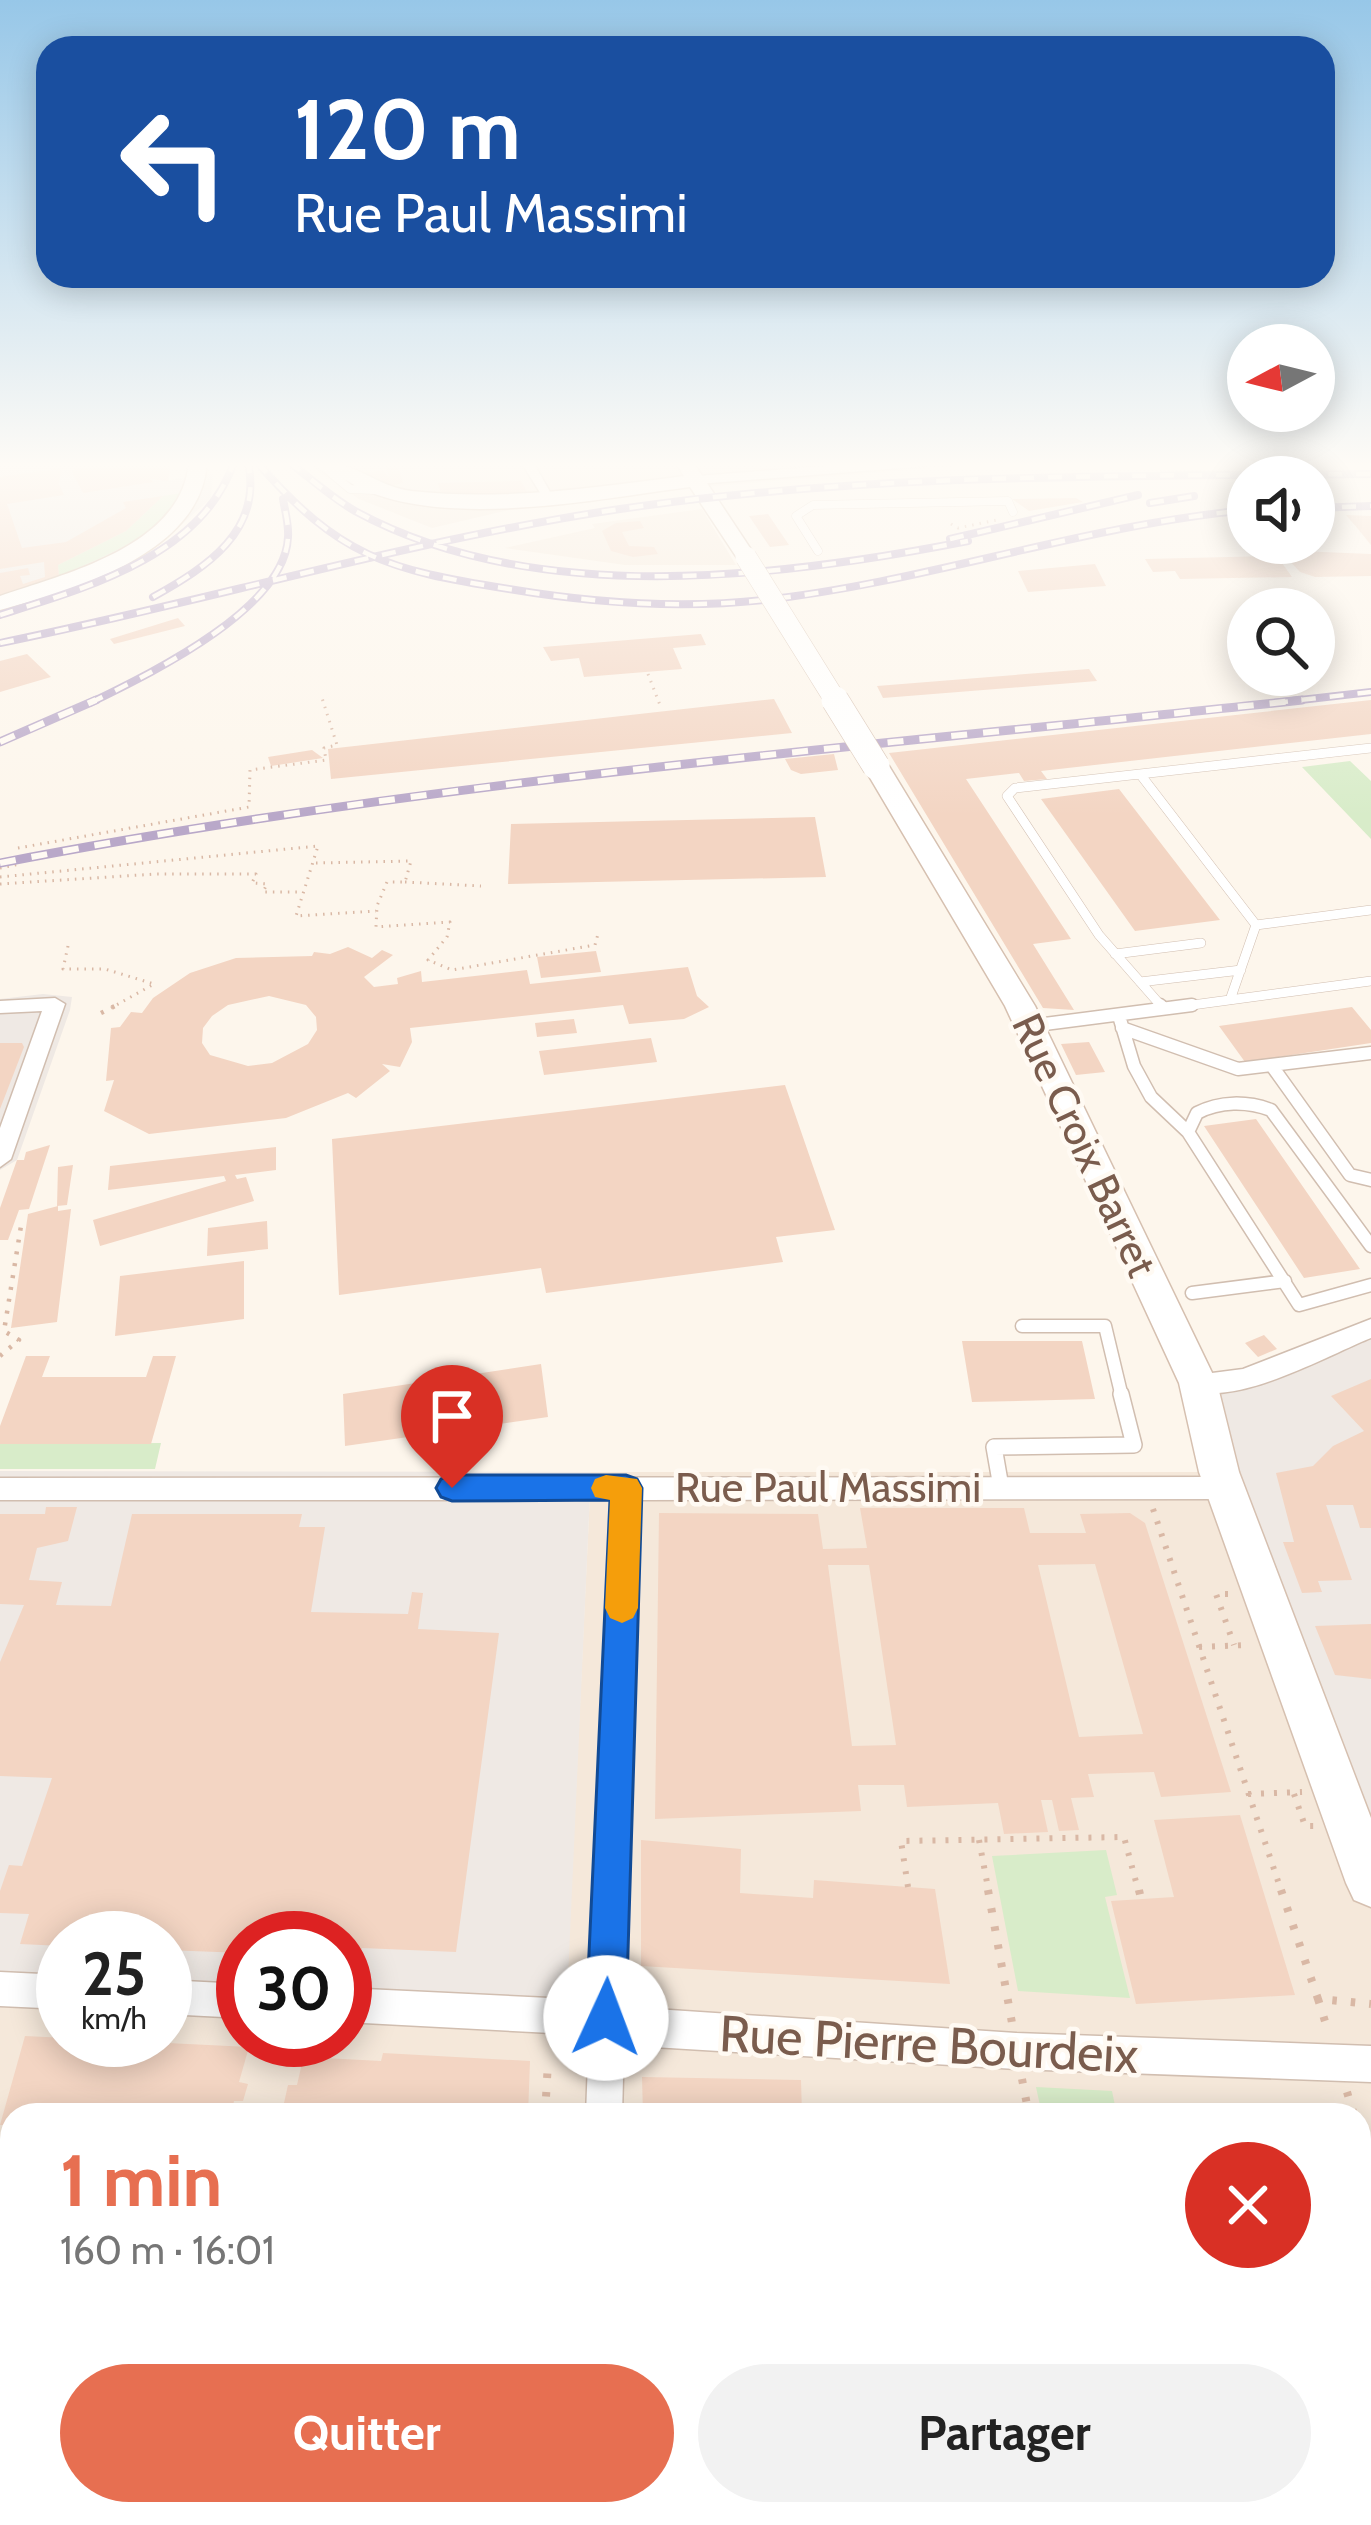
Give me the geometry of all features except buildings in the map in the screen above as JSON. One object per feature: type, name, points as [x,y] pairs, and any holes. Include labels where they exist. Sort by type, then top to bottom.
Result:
[{"type":"street","points":[[0,602],[59,580]]},
{"type":"street","name":"Rue Croix Barret","points":[[760,580],[1029,1026],[1198,1383],[1224,1488],[1371,1883]]},
{"type":"street","points":[[0,1007],[55,1004],[0,1159]]},
{"type":"street","points":[[1198,1383],[1245,1379],[1371,1328]]},
{"type":"street","points":[[604,2103],[626,1488]]},
{"type":"street","name":"Rue Paul Massimi","points":[[0,1489],[1224,1488]]},
{"type":"street","points":[[0,1989],[36,1991]]},
{"type":"street","name":"Rue Pierre Bourdeix","points":[[372,2007],[606,2018],[637,2028],[1357,2073]]},
{"type":"lane","points":[[1163,1009],[1115,954],[1007,791],[1366,748],[1371,758]]},
{"type":"lane","points":[[1139,774],[1256,925]]},
{"type":"lane","points":[[1256,925],[1371,910]]},
{"type":"lane","points":[[1230,1000],[1256,925]]},
{"type":"lane","points":[[1115,954],[1201,943]]},
{"type":"lane","points":[[1140,982],[1241,970]]},
{"type":"lane","points":[[1029,1026],[1120,1022],[1163,1009],[1371,981]]},
{"type":"lane","points":[[1120,1022],[1230,1067],[1371,1053]]},
{"type":"lane","points":[[1120,1022],[1126,1052],[1164,1115],[1188,1132],[1299,1305],[1371,1285]]},
{"type":"lane","points":[[1272,1066],[1350,1175],[1371,1180]]},
{"type":"lane","points":[[1188,1132],[1194,1116],[1205,1109],[1262,1103],[1371,1246]]},
{"type":"lane","points":[[1192,1293],[1285,1281]]},
{"type":"lane","points":[[1001,1487],[994,1447],[1134,1445],[1105,1326],[1022,1326]]},
{"type":"path","points":[[648,674],[660,705]]},
{"type":"path","points":[[18,848],[249,807],[250,770],[326,760],[324,748],[337,745],[322,698]]},
{"type":"path","points":[[0,881],[318,846],[296,916],[376,911]]},
{"type":"path","points":[[316,863],[411,861],[405,882]]},
{"type":"path","points":[[0,868],[20,864]]},
{"type":"path","points":[[0,881],[256,874],[252,884],[267,884],[263,892],[301,892]]},
{"type":"path","points":[[481,886],[387,882],[376,911],[376,927],[451,922],[447,937],[428,960],[452,970],[595,945],[598,934]]},
{"type":"path","points":[[68,946],[63,969],[105,969],[154,984],[101,1013]]},
{"type":"path","points":[[0,1356],[19,1340],[4,1331],[21,1226]]},
{"type":"path","points":[[1153,1509],[1332,2045]]},
{"type":"path","points":[[1234,1646],[1216,1594],[1238,1593]]},
{"type":"path","points":[[1199,1647],[1256,1644]]},
{"type":"path","points":[[1248,1794],[1308,1791]]},
{"type":"path","points":[[1294,1792],[1306,1826],[1320,1825]]},
{"type":"path","points":[[908,1887],[901,1840],[1124,1837],[1142,1899]]},
{"type":"path","points":[[979,1839],[1013,2029]]},
{"type":"path","points":[[1318,1999],[1371,2004]]},
{"type":"path","points":[[546,2103],[548,2062]]},
{"type":"path","points":[[1019,2065],[1027,2103]]},
{"type":"path","points":[[1355,2103],[1357,2073]]},
{"type":"shaded area","points":[[0,580],[84,580],[74,585],[0,611]]},
{"type":"shaded area","points":[[43,994],[72,997],[70,1010],[17,1160],[0,1170],[0,999]]},
{"type":"shaded area","points":[[1371,1327],[1371,1883],[1198,1383],[1245,1379]]},
{"type":"shaded area","points":[[0,1471],[591,1472],[566,2022],[372,2011],[372,1911],[216,1911],[216,2003],[192,2001],[192,1911],[36,1911],[36,1993],[0,1991]]},
{"type":"shaded area","points":[[591,1472],[1219,1472],[1371,1883],[1371,2103],[0,2103],[0,1991],[36,1993],[36,2067],[192,2067],[192,2001],[216,2003],[216,2067],[372,2067],[372,2011],[565,2022]]},
{"type":"green space","points":[[1350,761],[1371,781],[1371,839],[1302,767]]},
{"type":"green space","points":[[161,1443],[155,1469],[0,1469],[0,1444]]},
{"type":"green space","points":[[1106,1850],[1117,1895],[1105,1897],[1130,1998],[1018,1991],[992,1856]]},
{"type":"green space","points":[[1036,2087],[1112,2091],[1114,2103],[1039,2103]]},
{"type":"railway","points":[[0,615],[103,580]]},
{"type":"railway","points":[[153,597],[182,580]]},
{"type":"railway","points":[[270,581],[276,580]]},
{"type":"railway","points":[[461,580],[572,598],[700,604],[764,600],[886,580]]},
{"type":"railway","points":[[0,643],[270,581]]},
{"type":"railway","points":[[90,703],[209,637],[270,581]]},
{"type":"railway","points":[[1287,702],[1371,692]]},
{"type":"railway","points":[[0,742],[96,700]]},
{"type":"railway","points":[[1287,702],[1302,700]]},
{"type":"railway","points":[[0,863],[161,834],[486,787],[1287,702]]},
{"type":"railway","points":[[1274,703],[1287,702]]},
{"type":"slow traffic","points":[[606,1488],[626,1488],[622,1608]]},
{"type":"route","points":[[452,1488],[626,1488],[606,2018]]}]
